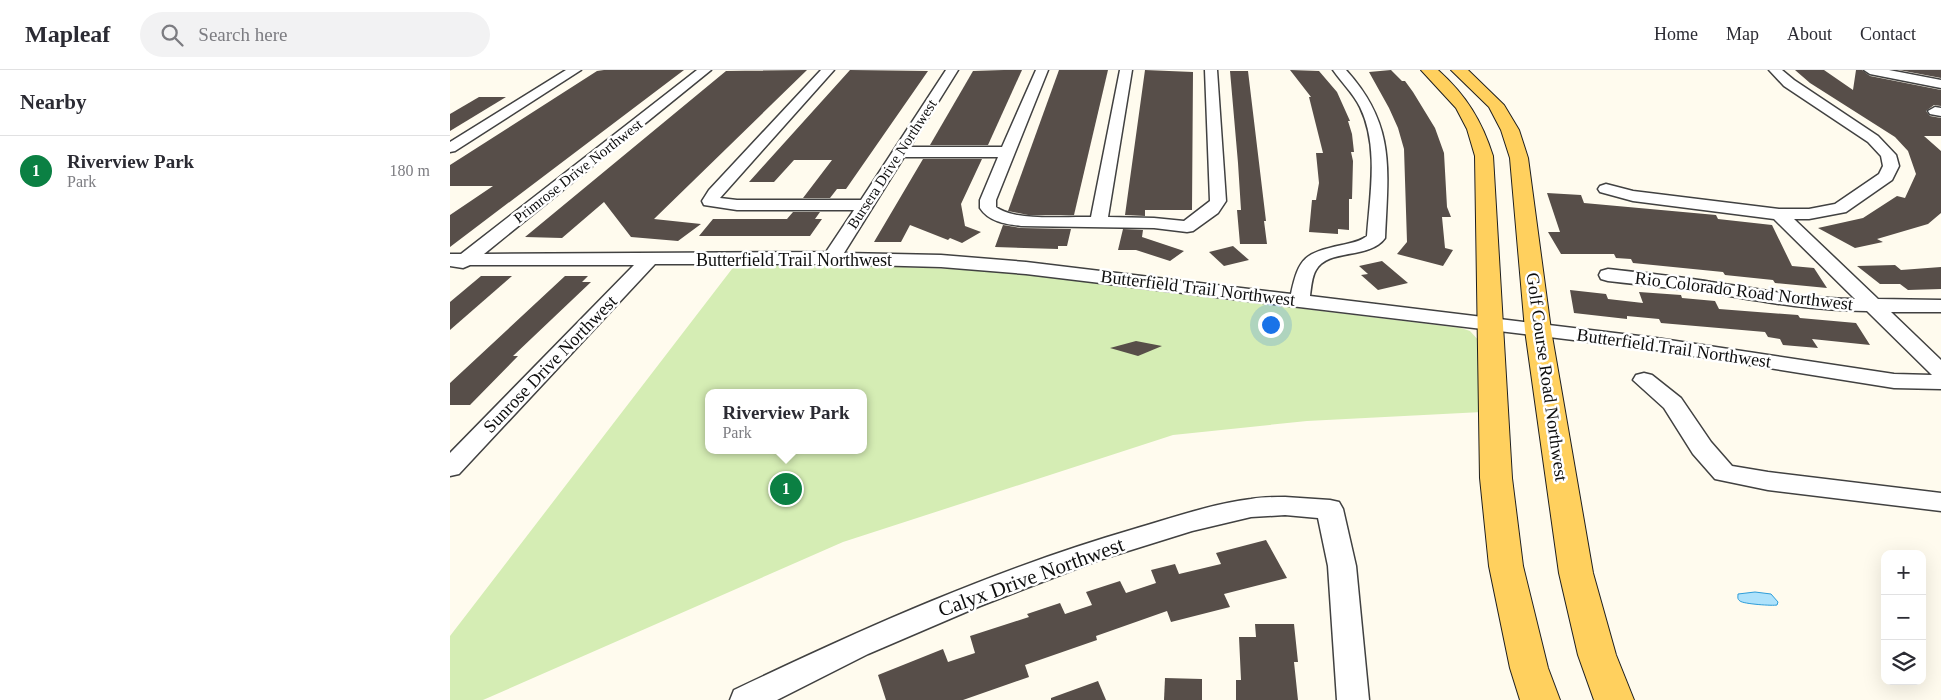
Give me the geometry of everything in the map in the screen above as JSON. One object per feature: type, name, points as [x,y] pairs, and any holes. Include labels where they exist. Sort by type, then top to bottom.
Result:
[{"type":"main road","points":[[1429,70],[1465,106],[1477,129],[1484,156],[1492,324],[1496,478],[1506,566],[1529,668],[1540,700]]},
{"type":"main road","name":"Golf Course Road Northwest","points":[[1459,70],[1496,105],[1510,130],[1519,158],[1538,330],[1576,573],[1597,655],[1614,700]]},
{"type":"street","points":[[450,148],[575,70]]},
{"type":"street","name":"Primrose Drive Northwest","points":[[450,272],[458,260],[705,70]]},
{"type":"street","points":[[828,70],[715,193],[710,201],[737,205],[865,206]]},
{"type":"street","name":"Bursera Drive Northwest","points":[[832,258],[952,70]]},
{"type":"street","points":[[1042,70],[988,200],[988,208],[993,214],[1002,218],[1021,221],[1154,222],[1188,227],[1212,209],[1218,201],[1211,70]]},
{"type":"street","points":[[1099,222],[1126,70]]},
{"type":"street","points":[[1299,300],[1306,269],[1315,259],[1330,253],[1367,245],[1376,238],[1380,162],[1378,137],[1372,115],[1359,92],[1339,70]]},
{"type":"street","points":[[1606,189],[1633,196],[1779,214],[1809,214],[1840,208],[1886,178],[1891,166],[1888,155],[1873,139],[1789,83],[1776,70]]},
{"type":"street","points":[[1870,70],[1941,84]]},
{"type":"street","points":[[903,148],[1011,148]]},
{"type":"street","points":[[1779,214],[1941,372]]},
{"type":"street","name":"Butterfield Trail Northwest","points":[[458,260],[832,258],[941,261],[1026,268],[1656,344],[1894,381],[1941,382]]},
{"type":"street","name":"Sunrose Drive Northwest","points":[[450,468],[649,260]]},
{"type":"street","name":"Rio Colorado Road Northwest","points":[[1608,274],[1709,287],[1783,300],[1831,305],[1876,307],[1941,306]]},
{"type":"street","points":[[1644,380],[1673,403],[1702,448],[1724,473],[1768,481],[1941,502]]},
{"type":"street","name":"Calyx Drive Northwest","points":[[746,700],[857,645],[970,598],[1090,552],[1191,522],[1251,508],[1285,506],[1330,509],[1342,566],[1353,700]]},
{"type":"green space","points":[[735,265],[880,266],[995,271],[1461,328],[1470,331],[1481,343],[1482,412],[1307,421],[1173,435],[843,542],[483,700],[450,700],[450,636]]},
{"type":"water","points":[[1755,592],[1771,594],[1778,602],[1777,605],[1746,603],[1738,599],[1738,594]]},
{"type":"building","points":[[684,70],[450,247],[450,215],[493,186],[450,186],[450,165],[597,71]]},
{"type":"building","points":[[807,70],[654,219],[701,224],[678,241],[631,237],[604,202],[562,238],[525,237],[726,71]]},
{"type":"building","points":[[850,70],[928,71],[846,189],[837,189],[830,198],[803,198],[832,160],[794,160],[774,182],[749,182]]},
{"type":"building","points":[[1022,70],[988,145],[930,145],[973,71]]},
{"type":"building","points":[[1059,70],[1108,70],[1074,215],[1028,215],[1008,211]]},
{"type":"building","points":[[1145,70],[1193,72],[1192,210],[1145,210],[1145,216],[1125,215]]},
{"type":"building","points":[[1290,70],[1319,71],[1337,92],[1350,121],[1348,121],[1354,152],[1351,152],[1353,161],[1352,199],[1349,199],[1349,230],[1338,229],[1338,234],[1309,232],[1312,200],[1316,200],[1319,183],[1316,153],[1323,153],[1309,97],[1311,97]]},
{"type":"building","points":[[1391,70],[1402,81],[1405,81],[1413,92],[1435,128],[1444,153],[1447,207],[1451,217],[1442,217],[1445,248],[1453,250],[1443,266],[1397,254],[1407,242],[1404,149],[1398,128],[1389,108],[1369,72]]},
{"type":"building","points":[[1795,70],[1824,70],[1853,90],[1856,70],[1862,70],[1870,76],[1941,90],[1941,106],[1934,105],[1926,111],[1930,116],[1941,118],[1941,136],[1924,136],[1941,151],[1941,213],[1928,224],[1877,239],[1883,242],[1855,248],[1818,228],[1863,218],[1897,196],[1905,198],[1916,174],[1908,151],[1895,137],[1810,83]]},
{"type":"building","points":[[1899,70],[1941,70],[1941,78]]},
{"type":"building","points":[[1230,71],[1248,71],[1266,221],[1264,221],[1267,244],[1240,244],[1237,210],[1241,210]]},
{"type":"building","points":[[479,97],[506,97],[450,131],[450,114]]},
{"type":"building","points":[[923,159],[982,159],[961,204],[965,226],[981,232],[962,243],[950,238],[948,240],[910,225],[901,242],[874,242]]},
{"type":"building","points":[[1547,193],[1581,195],[1584,203],[1716,215],[1718,219],[1772,225],[1792,266],[1814,268],[1827,288],[1775,283],[1773,280],[1725,275],[1723,272],[1633,263],[1631,259],[1616,258],[1614,254],[1561,254],[1548,232],[1560,232]]},
{"type":"building","points":[[793,212],[820,212],[815,219],[822,219],[810,236],[699,236],[713,219],[787,219]]},
{"type":"building","points":[[1003,225],[1021,228],[1071,229],[1067,246],[1058,246],[1058,249],[995,247]]},
{"type":"building","points":[[1123,229],[1143,230],[1142,237],[1184,251],[1170,261],[1136,250],[1118,250]]},
{"type":"building","points":[[1233,246],[1249,260],[1224,266],[1209,252]]},
{"type":"building","points":[[1382,261],[1408,283],[1378,290],[1361,275],[1368,274],[1359,266]]},
{"type":"building","points":[[1895,265],[1901,270],[1941,267],[1941,289],[1908,290],[1900,284],[1880,284],[1857,266]]},
{"type":"building","points":[[481,276],[512,276],[450,330],[450,302]]},
{"type":"building","points":[[565,276],[588,276],[582,282],[591,282],[513,356],[518,356],[470,405],[450,405],[450,383]]},
{"type":"building","points":[[1570,290],[1606,294],[1608,299],[1643,303],[1639,292],[1681,295],[1682,298],[1715,301],[1719,309],[1798,315],[1800,318],[1856,323],[1870,345],[1812,339],[1818,348],[1783,345],[1780,339],[1768,337],[1765,332],[1661,323],[1659,319],[1627,316],[1627,319],[1574,313]]},
{"type":"building","points":[[1136,341],[1162,346],[1138,356],[1110,348]]},
{"type":"building","points":[[1266,540],[1287,578],[1224,594],[1230,607],[1171,622],[1167,611],[1096,636],[1097,640],[1025,665],[1029,677],[963,700],[886,700],[878,675],[943,649],[948,662],[975,653],[970,636],[1029,617],[1027,614],[1060,603],[1065,614],[1092,605],[1086,592],[1120,581],[1126,593],[1156,583],[1151,570],[1175,564],[1179,574],[1221,564],[1216,553]]},
{"type":"building","points":[[1255,624],[1294,624],[1298,662],[1294,662],[1298,700],[1236,700],[1236,680],[1241,680],[1239,637],[1256,637]]},
{"type":"building","points":[[1165,678],[1202,679],[1202,700],[1164,700]]},
{"type":"building","points":[[1098,681],[1106,700],[1051,700],[1051,698]]},
{"type":"place","name":"Riverview Park","points":[[786,489]]}]
